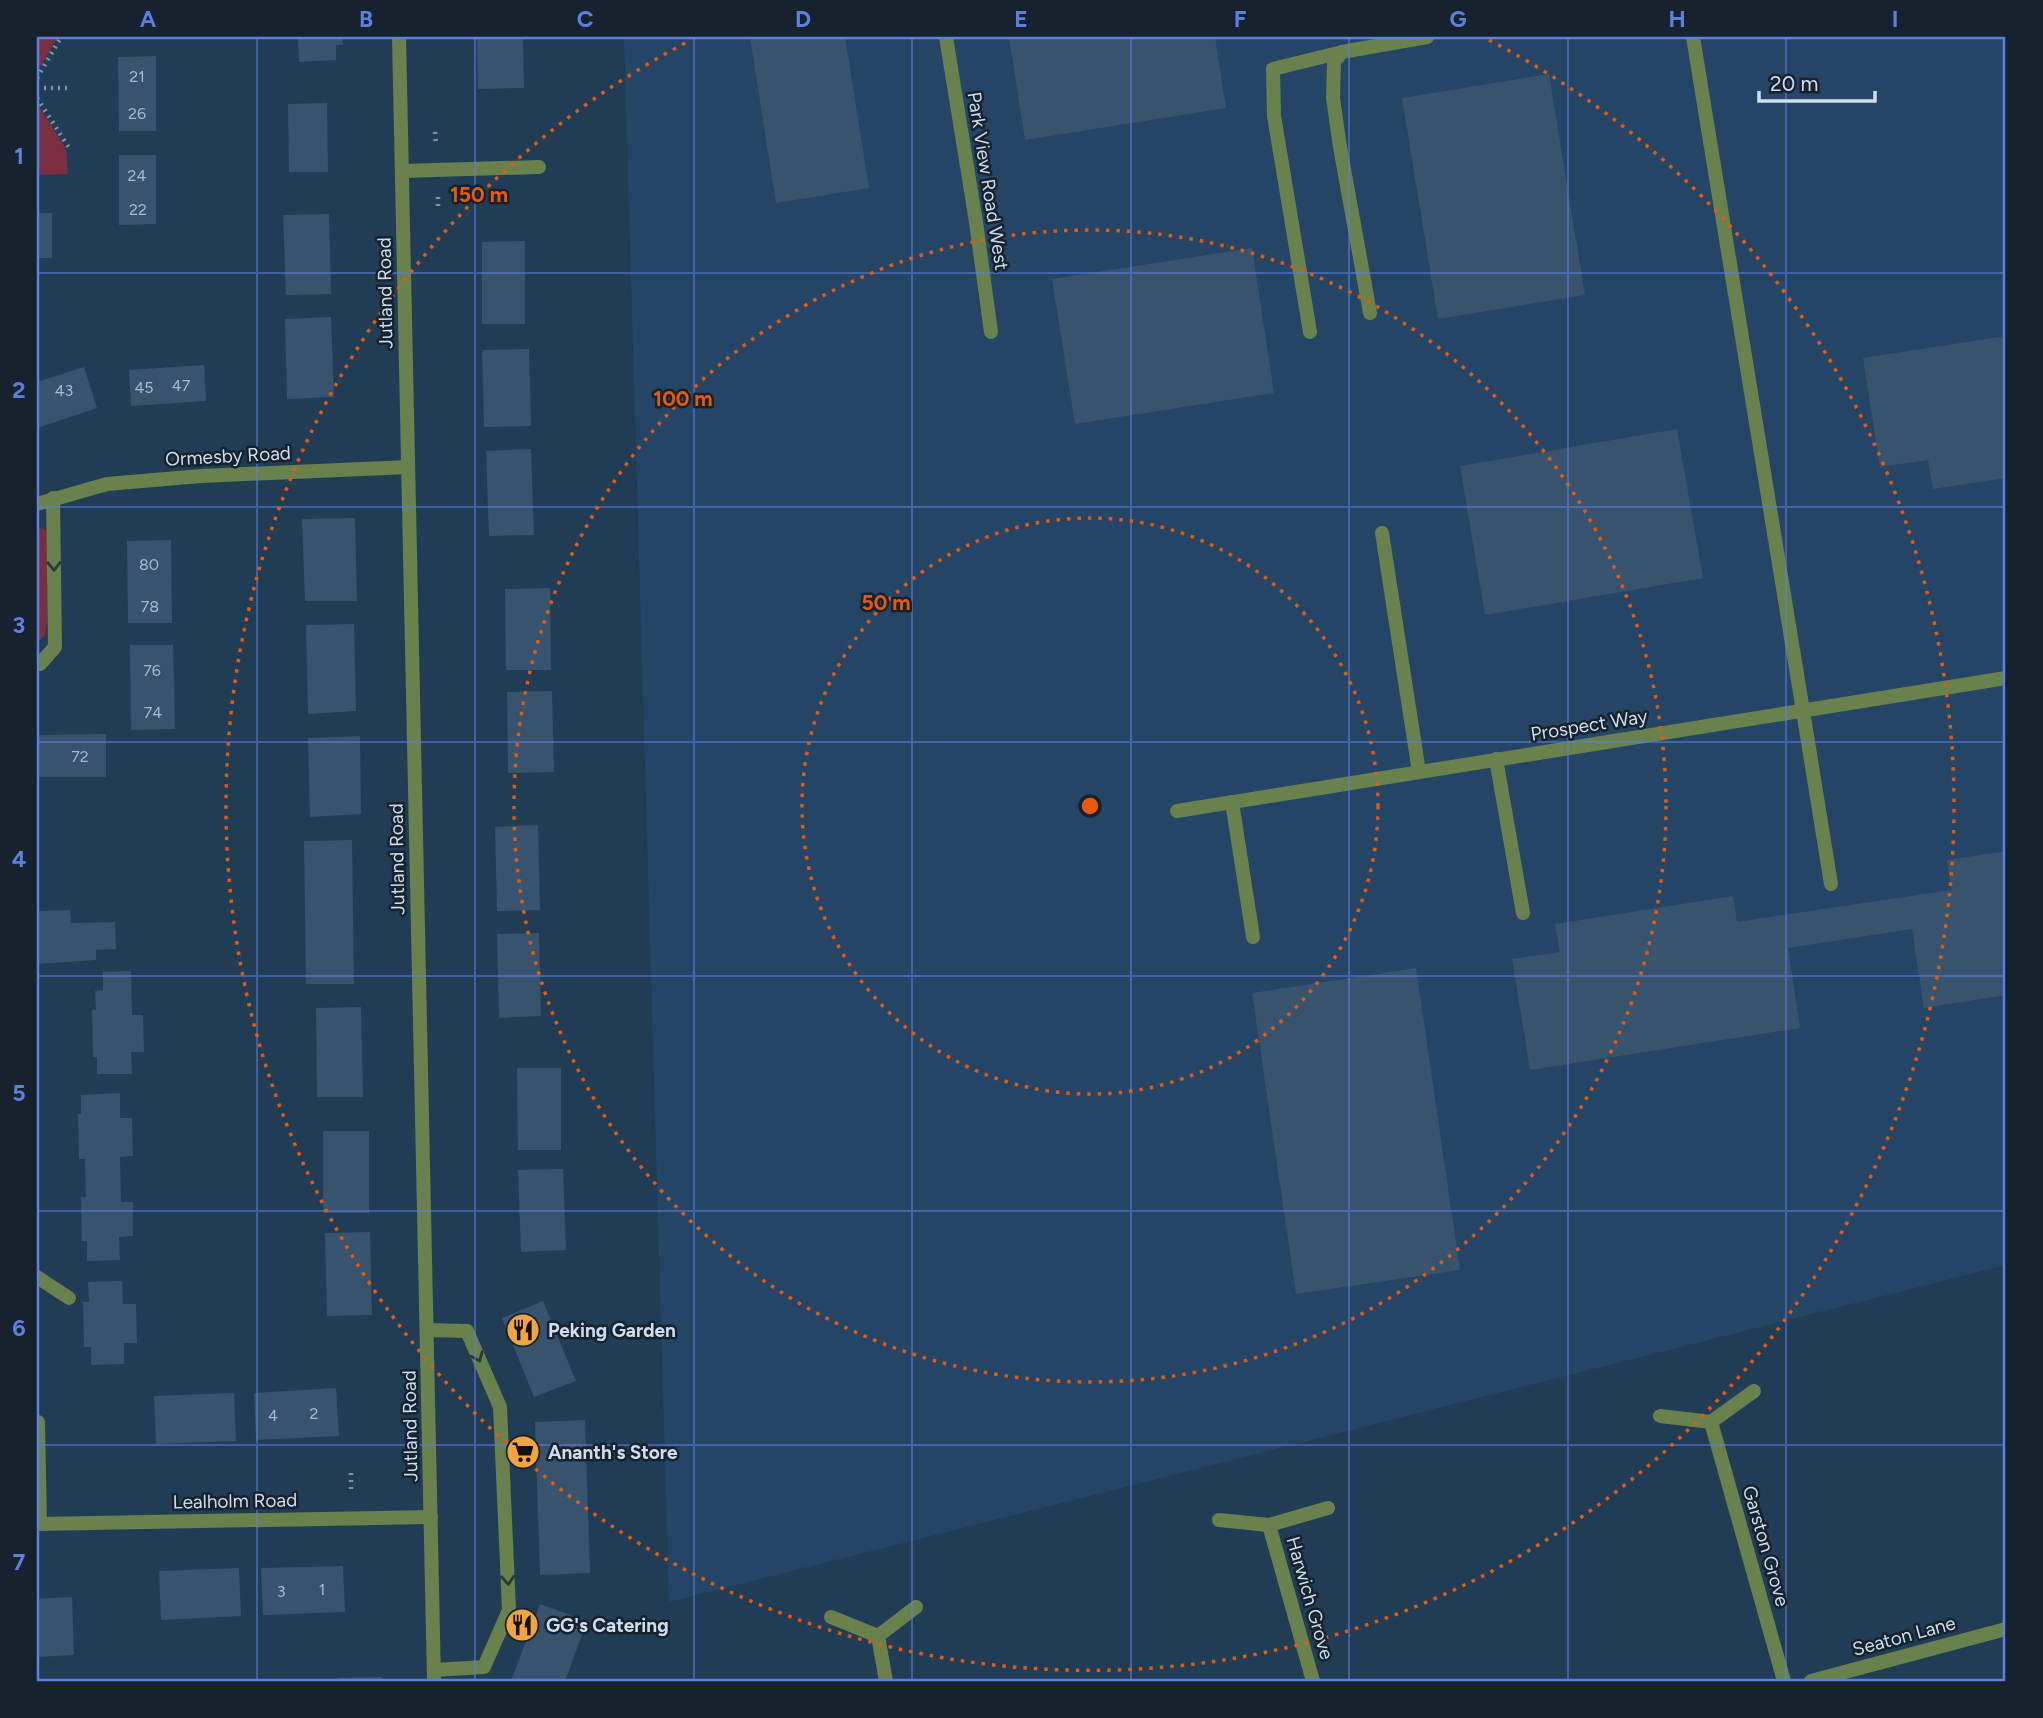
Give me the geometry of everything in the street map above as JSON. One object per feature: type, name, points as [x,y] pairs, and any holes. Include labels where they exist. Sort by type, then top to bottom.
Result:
[{"type":"street","name":"Jutland Road","points":[[399,37],[434,1675]]},
{"type":"street","name":"Park View Road West","points":[[946,37],[991,332]]},
{"type":"street","points":[[1310,332],[1274,116],[1273,69],[1342,52],[1427,37]]},
{"type":"street","points":[[1693,37],[1831,884]]},
{"type":"street","points":[[1342,52],[1334,62],[1334,98],[1340,147],[1370,313]]},
{"type":"street","points":[[402,171],[539,167]]},
{"type":"street","name":"Ormesby Road","points":[[37,503],[107,484],[201,475],[408,467]]},
{"type":"street","points":[[37,664],[55,647],[54,498]]},
{"type":"street","points":[[1382,533],[1419,772]]},
{"type":"street","name":"Prospect Way","points":[[1177,811],[2006,678]]},
{"type":"street","points":[[1496,760],[1523,913]]},
{"type":"street","points":[[1232,802],[1253,937]]},
{"type":"street","points":[[37,1277],[69,1298]]},
{"type":"street","points":[[427,1330],[467,1331],[500,1407],[509,1610],[484,1667],[434,1675]]},
{"type":"street","points":[[1660,1416],[1711,1422],[1754,1391]]},
{"type":"street","name":"Lealholm Road","points":[[38,1422],[38,1524],[431,1517]]},
{"type":"street","name":"Garston Grove","points":[[1711,1422],[1784,1681]]},
{"type":"street","name":"Harwich Grove","points":[[1219,1520],[1269,1525],[1328,1508]]},
{"type":"street","name":"Harwich Grove","points":[[1269,1525],[1313,1681]]},
{"type":"street","points":[[878,1636],[916,1607]]},
{"type":"street","points":[[831,1617],[878,1636]]},
{"type":"street","name":"Seaton Lane","points":[[1811,1681],[2006,1629]]},
{"type":"street","points":[[878,1636],[886,1681]]},
{"type":"path","points":[[37,78],[61,37]]},
{"type":"path","points":[[37,88],[71,88]]},
{"type":"path","points":[[37,98],[71,151]]},
{"type":"shaded area","points":[[37,37],[58,37],[37,72]]},
{"type":"shaded area","points":[[624,37],[2006,37],[2006,1265],[669,1602]]},
{"type":"shaded area","points":[[37,103],[66,149],[68,174],[37,175]]},
{"type":"shaded area","points":[[37,529],[47,533],[47,624],[45,635],[37,643]]},
{"type":"building","points":[[298,37],[342,37],[343,45],[336,45],[336,60],[299,62]]},
{"type":"building","points":[[477,37],[523,37],[524,88],[478,89]]},
{"type":"building","points":[[750,37],[845,37],[869,188],[776,203]]},
{"type":"building","points":[[1009,37],[1215,37],[1226,108],[1025,140]]},
{"type":"building","points":[[156,56],[156,131],[119,131],[118,57]]},
{"type":"building","points":[[1549,74],[1585,295],[1438,319],[1402,98]]},
{"type":"building","points":[[327,103],[328,172],[289,172],[288,104]]},
{"type":"building","points":[[119,155],[156,155],[156,224],[119,225]]},
{"type":"building","points":[[37,213],[52,213],[52,258],[37,258]]},
{"type":"building","points":[[329,214],[331,294],[286,295],[283,215]]},
{"type":"building","points":[[525,241],[525,324],[482,324],[482,242]]},
{"type":"building","points":[[1252,248],[1274,393],[1075,424],[1052,279]]},
{"type":"building","points":[[331,317],[334,397],[287,399],[285,319]]},
{"type":"building","points":[[2006,336],[2006,478],[1933,489],[1928,460],[1880,467],[1863,358]]},
{"type":"building","points":[[529,349],[531,426],[484,427],[482,350]]},
{"type":"building","points":[[204,365],[206,401],[131,406],[129,370]]},
{"type":"building","points":[[84,367],[97,408],[37,428],[37,382]]},
{"type":"building","points":[[1677,429],[1703,578],[1485,615],[1460,466]]},
{"type":"building","points":[[531,449],[534,535],[489,536],[486,451]]},
{"type":"building","points":[[355,518],[357,601],[305,601],[302,519]]},
{"type":"building","points":[[171,540],[172,623],[128,623],[127,541]]},
{"type":"building","points":[[550,588],[551,670],[506,670],[505,589]]},
{"type":"building","points":[[354,624],[356,711],[308,714],[306,625]]},
{"type":"building","points":[[130,645],[173,645],[175,729],[131,730]]},
{"type":"building","points":[[552,691],[554,772],[508,773],[507,692]]},
{"type":"building","points":[[106,734],[106,777],[37,777],[37,735]]},
{"type":"building","points":[[360,736],[361,814],[310,817],[308,738]]},
{"type":"building","points":[[538,825],[540,910],[497,911],[495,827]]},
{"type":"building","points":[[352,840],[354,984],[306,984],[304,841]]},
{"type":"building","points":[[2006,851],[2006,995],[1924,1008],[1912,929],[1788,948],[1800,1028],[1530,1070],[1512,959],[1560,952],[1555,924],[1733,896],[1737,922],[1951,890],[1947,860]]},
{"type":"building","points":[[70,910],[71,923],[115,922],[116,949],[96,950],[96,960],[37,964],[37,911]]},
{"type":"building","points":[[539,933],[541,1016],[499,1018],[497,934]]},
{"type":"building","points":[[1416,968],[1460,1270],[1296,1294],[1252,993]]},
{"type":"building","points":[[131,971],[132,1015],[143,1015],[144,1052],[131,1052],[132,1074],[97,1074],[97,1057],[93,1057],[92,1010],[96,1010],[95,991],[103,990],[103,972]]},
{"type":"building","points":[[361,1007],[363,1097],[317,1097],[316,1008]]},
{"type":"building","points":[[517,1068],[561,1068],[561,1150],[518,1150]]},
{"type":"building","points":[[120,1093],[120,1118],[132,1118],[133,1156],[120,1157],[121,1202],[133,1202],[133,1236],[119,1237],[120,1260],[87,1261],[87,1241],[82,1241],[81,1197],[86,1197],[85,1159],[79,1159],[78,1114],[81,1114],[81,1095]]},
{"type":"building","points":[[323,1131],[369,1131],[369,1213],[323,1213]]},
{"type":"building","points":[[563,1169],[566,1250],[521,1252],[518,1170]]},
{"type":"building","points":[[370,1232],[372,1315],[327,1316],[325,1233]]},
{"type":"building","points":[[122,1281],[123,1304],[136,1304],[137,1343],[124,1343],[124,1364],[91,1365],[91,1347],[84,1347],[83,1302],[89,1302],[88,1282]]},
{"type":"building","points":[[543,1301],[576,1381],[534,1397],[502,1318]]},
{"type":"building","points":[[336,1388],[339,1436],[256,1440],[254,1393]]},
{"type":"building","points":[[234,1393],[236,1441],[156,1444],[154,1396]]},
{"type":"building","points":[[585,1420],[590,1573],[540,1575],[535,1422]]},
{"type":"building","points":[[343,1566],[345,1612],[263,1615],[261,1568]]},
{"type":"building","points":[[239,1568],[241,1616],[161,1620],[159,1571]]},
{"type":"building","points":[[72,1597],[74,1655],[37,1657],[37,1599]]},
{"type":"building","points":[[540,1604],[587,1621],[565,1681],[511,1681]]},
{"type":"building","points":[[382,1677],[382,1681],[337,1681],[337,1678]]},
{"type":"place","name":"Peking Garden","points":[[523,1330]]},
{"type":"place","name":"Ananth's Store","points":[[523,1452]]},
{"type":"place","name":"GG's Catering","points":[[522,1625]]}]
